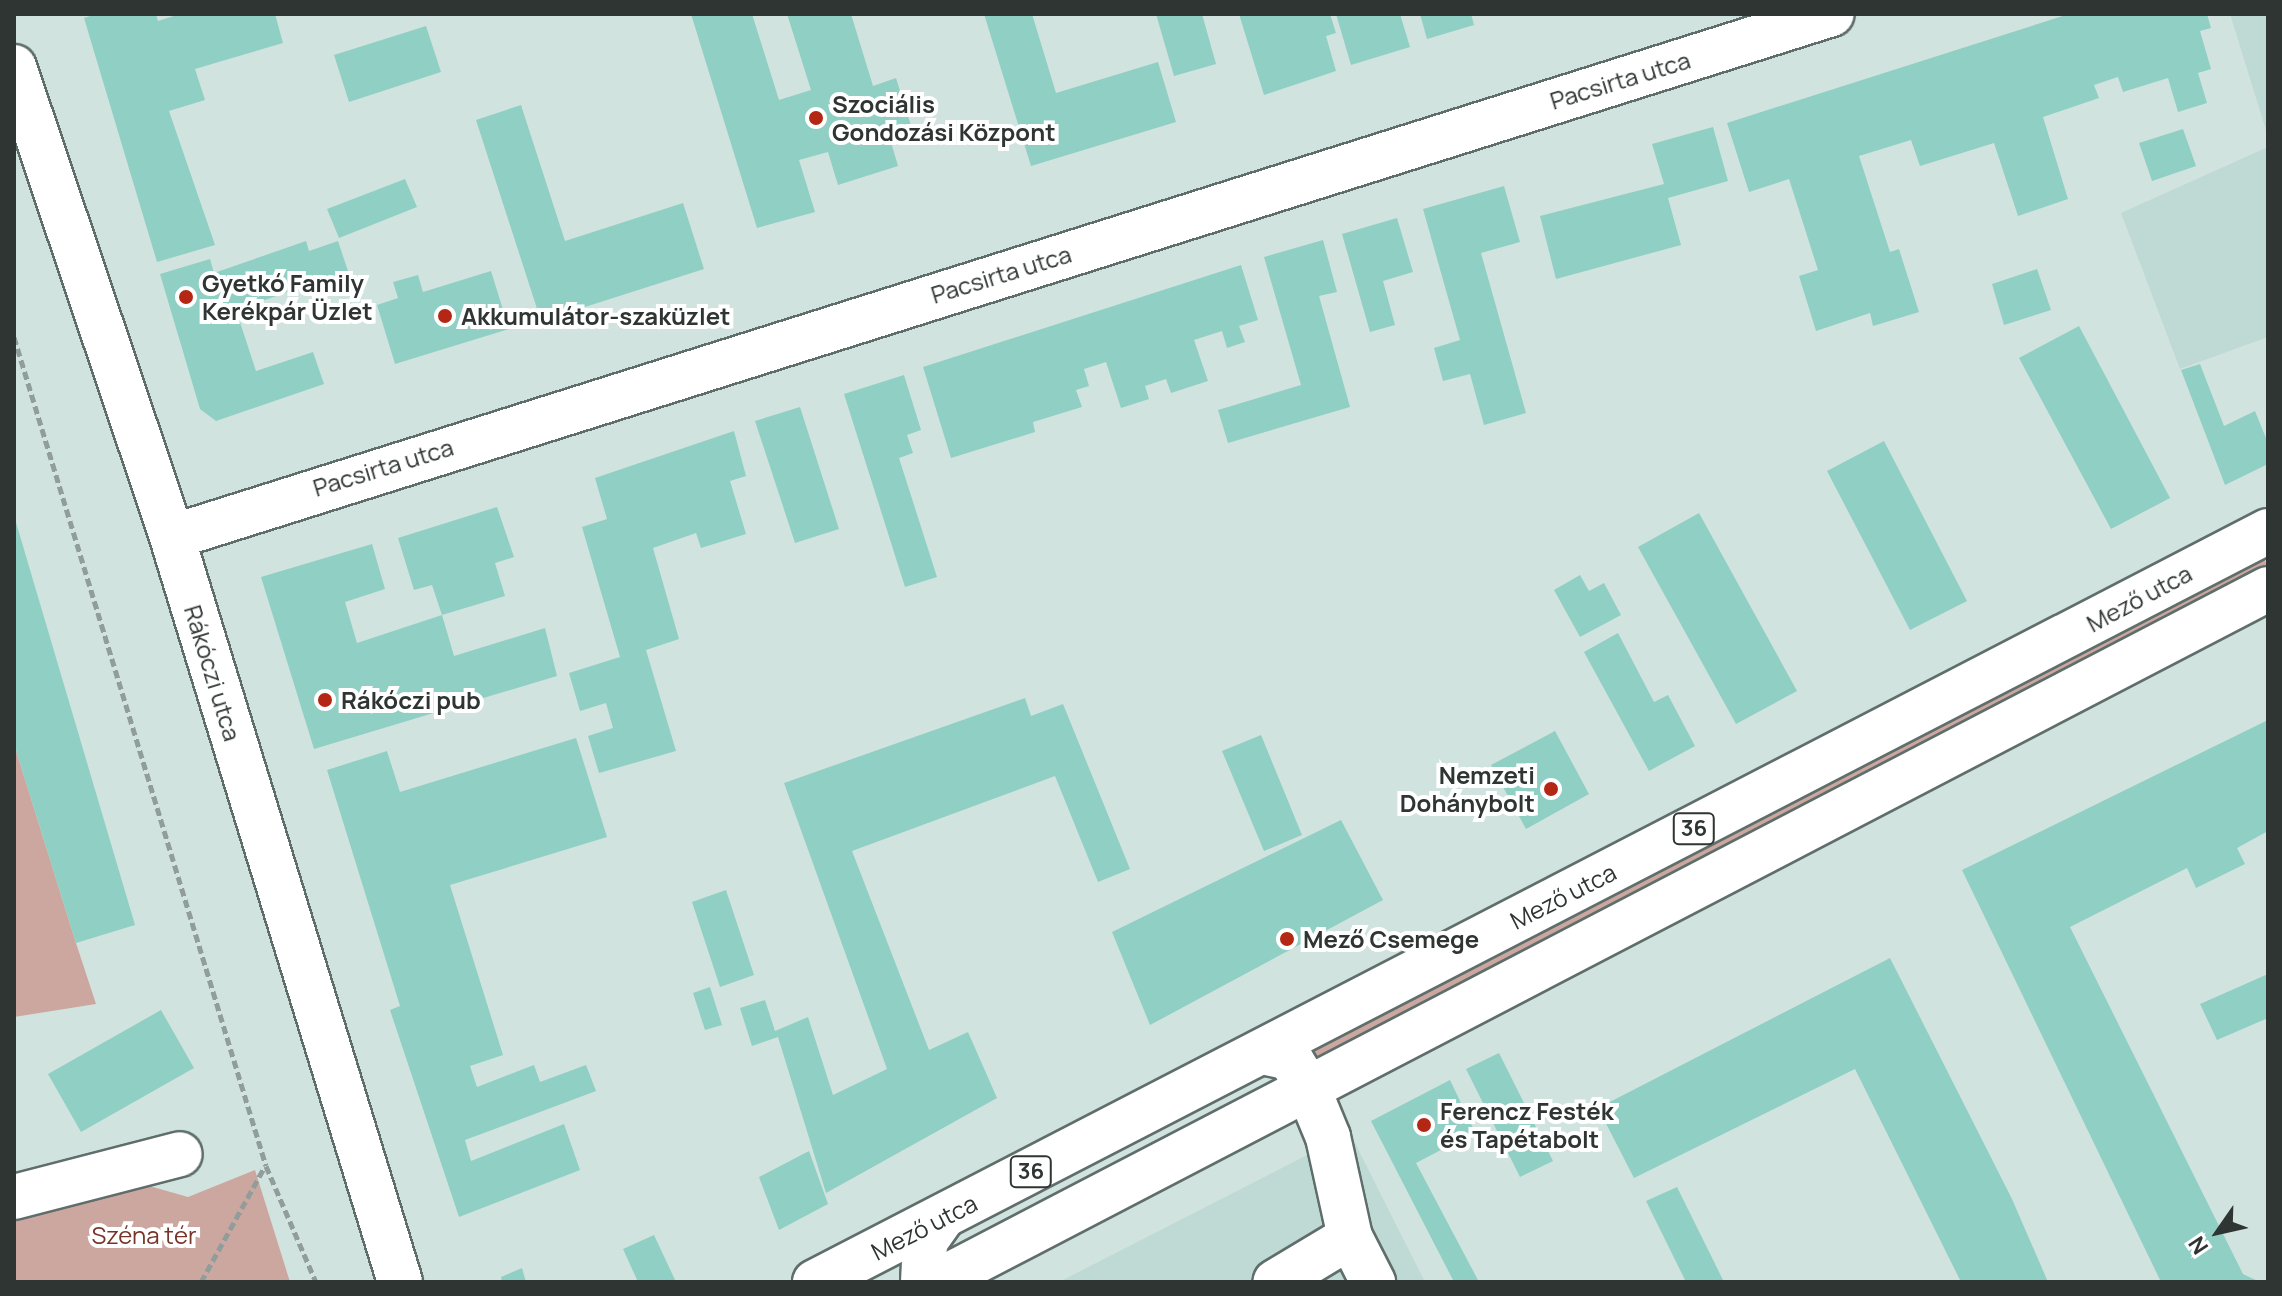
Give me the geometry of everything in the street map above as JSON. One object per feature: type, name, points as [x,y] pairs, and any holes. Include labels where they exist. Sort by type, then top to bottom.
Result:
[{"type":"street","name":"Pacsirta utca","points":[[172,537],[1832,14]]},
{"type":"street","name":"Rákóczi utca","points":[[14,67],[172,537],[400,1282]]},
{"type":"street","name":"Mező utca","points":[[815,1282],[2268,531]]},
{"type":"street","name":"36","points":[[936,1282],[1307,1086],[2268,589]]},
{"type":"street","points":[[1262,1052],[1290,1058],[1307,1086],[1328,1137],[1350,1237],[1373,1282]]},
{"type":"street","points":[[14,1197],[180,1154]]},
{"type":"street","points":[[923,1282],[925,1242],[941,1219]]},
{"type":"street","points":[[1275,1282],[1350,1237]]},
{"type":"path","points":[[14,337],[266,1166],[316,1282]]},
{"type":"path","points":[[201,1282],[266,1166]]},
{"type":"shaded area","points":[[2230,14],[2268,14],[2268,137]]},
{"type":"shaded area","points":[[2268,147],[2268,337],[2180,369],[2121,213]]},
{"type":"shaded area","points":[[1350,1133],[1425,1282],[1059,1282]]},
{"type":"green space","points":[[2262,556],[2268,566],[1310,1067],[1299,1054]]},
{"type":"green space","points":[[14,744],[96,1004],[14,1017]]},
{"type":"green space","name":"Széna tér","points":[[255,1170],[290,1282],[14,1282],[14,1220],[146,1185],[188,1197]]},
{"type":"building","points":[[96,14],[156,14],[158,21],[180,14],[275,14],[283,43],[195,69],[205,100],[169,111],[215,245],[157,262],[84,18]]},
{"type":"building","name":"Szociális Gondozási Központ","points":[[691,14],[752,14],[779,100],[811,90],[787,14],[851,14],[873,86],[896,78],[914,135],[891,142],[898,166],[838,185],[828,152],[799,160],[815,212],[757,228]]},
{"type":"building","points":[[984,14],[1032,14],[1056,93],[1158,62],[1176,122],[1031,166]]},
{"type":"building","points":[[1156,14],[1202,14],[1216,64],[1174,76]]},
{"type":"building","points":[[1239,14],[1330,14],[1336,33],[1326,36],[1336,71],[1264,95]]},
{"type":"building","points":[[1336,14],[1400,14],[1410,47],[1351,65]]},
{"type":"building","points":[[1420,14],[1471,14],[1474,25],[1427,39]]},
{"type":"building","points":[[2069,14],[2207,14],[2211,28],[2200,31],[2211,69],[2198,73],[2207,103],[2178,112],[2168,78],[2123,92],[2118,77],[2094,85],[2099,98],[2043,117],[2068,199],[2018,216],[1994,143],[1920,166],[1911,140],[1859,156],[1890,252],[1899,249],[1919,312],[1873,326],[1870,313],[1816,331],[1799,276],[1818,270],[1789,179],[1749,192],[1727,123]]},
{"type":"building","points":[[426,26],[441,72],[349,102],[334,55]]},
{"type":"building","points":[[521,105],[565,241],[683,203],[704,269],[541,321],[476,120]]},
{"type":"building","points":[[1713,127],[1728,181],[1668,198],[1681,245],[1556,279],[1540,216],[1664,184],[1652,144]]},
{"type":"building","points":[[2183,129],[2196,166],[2152,181],[2139,143]]},
{"type":"building","points":[[405,179],[417,207],[339,238],[327,209]]},
{"type":"building","points":[[1504,186],[1520,242],[1481,253],[1526,413],[1484,425],[1470,374],[1443,381],[1434,348],[1460,340],[1423,209]]},
{"type":"building","points":[[1397,218],[1413,272],[1383,281],[1395,325],[1370,332],[1342,234]]},
{"type":"building","points":[[1323,240],[1337,292],[1319,296],[1350,407],[1228,443],[1218,410],[1301,385],[1264,257]]},
{"type":"building","points":[[306,241],[309,251],[338,241],[348,271],[236,310],[256,371],[313,352],[324,384],[216,421],[200,409],[160,274],[210,259],[214,273]]},
{"type":"building","points":[[1241,265],[1258,320],[1239,326],[1245,342],[1227,348],[1222,331],[1194,340],[1208,381],[1171,393],[1166,379],[1145,386],[1149,399],[1121,408],[1106,362],[1084,369],[1089,386],[1076,390],[1082,407],[1033,422],[1035,432],[951,458],[923,367]]},
{"type":"building","points":[[2037,269],[2051,310],[2004,325],[1992,284]]},
{"type":"building","points":[[491,271],[509,329],[395,364],[377,305],[398,298],[393,282],[418,275],[423,292]]},
{"type":"building","points":[[2079,326],[2170,498],[2111,529],[2019,358]]},
{"type":"building","points":[[2200,364],[2224,426],[2255,411],[2268,443],[2268,464],[2225,485],[2181,370]]},
{"type":"building","points":[[904,375],[921,430],[907,435],[913,453],[899,458],[937,577],[905,587],[844,394]]},
{"type":"building","points":[[800,407],[839,529],[795,543],[755,421]]},
{"type":"building","points":[[734,431],[746,476],[730,481],[746,534],[701,548],[696,533],[653,548],[679,639],[646,650],[676,751],[599,773],[588,736],[613,728],[606,703],[580,711],[569,673],[620,657],[582,527],[607,519],[595,478]]},
{"type":"building","points":[[1884,441],[1967,601],[1910,630],[1827,471]]},
{"type":"building","points":[[497,507],[514,557],[495,563],[505,596],[442,615],[432,585],[414,590],[398,538]]},
{"type":"building","points":[[1699,513],[1797,691],[1736,724],[1638,547]]},
{"type":"building","points":[[15,519],[135,925],[76,943],[14,744]]},
{"type":"building","points":[[372,544],[385,589],[345,602],[357,643],[442,615],[454,656],[545,628],[557,676],[314,749],[261,577]]},
{"type":"building","points":[[1580,575],[1589,591],[1604,583],[1621,615],[1580,637],[1554,590]]},
{"type":"building","points":[[1618,633],[1654,702],[1668,695],[1695,746],[1649,771],[1584,652]]},
{"type":"building","points":[[1025,698],[1031,716],[1063,704],[1130,869],[1098,882],[1055,776],[852,851],[929,1050],[968,1032],[997,1098],[826,1193],[778,1037],[752,1046],[740,1008],[765,1000],[775,1031],[808,1017],[833,1095],[887,1069],[784,783]]},
{"type":"building","points":[[2268,720],[2268,831],[2237,848],[2245,864],[2196,888],[2187,868],[2070,927],[2243,1274],[2260,1282],[2161,1282],[1962,870]]},
{"type":"building","points":[[1555,731],[1589,794],[1526,829],[1491,765]]},
{"type":"building","points":[[1261,735],[1302,835],[1264,851],[1222,751]]},
{"type":"building","points":[[576,738],[607,837],[450,885],[503,1055],[470,1066],[477,1087],[534,1065],[540,1082],[586,1065],[596,1091],[465,1140],[471,1161],[564,1124],[580,1170],[459,1217],[390,1010],[400,1006],[327,770],[387,751],[400,792]]},
{"type":"building","points":[[1341,820],[1383,900],[1150,1025],[1112,932]]},
{"type":"building","points":[[726,890],[754,975],[720,987],[692,902]]},
{"type":"building","points":[[1890,958],[2012,1199],[2048,1282],[1961,1282],[1855,1069],[1634,1178],[1598,1108]]},
{"type":"building","points":[[2268,974],[2268,1018],[2217,1040],[2200,1004]]},
{"type":"building","points":[[710,987],[722,1025],[705,1030],[693,993]]},
{"type":"building","points":[[161,1010],[194,1068],[81,1132],[48,1074]]},
{"type":"building","points":[[1499,1053],[1553,1161],[1520,1177],[1466,1069]]},
{"type":"building","points":[[1450,1080],[1475,1132],[1416,1163],[1479,1282],[1454,1282],[1371,1121]]},
{"type":"building","points":[[809,1151],[828,1204],[779,1230],[759,1177]]},
{"type":"building","points":[[1677,1187],[1724,1282],[1686,1282],[1646,1201]]},
{"type":"building","points":[[654,1235],[676,1282],[638,1282],[623,1249]]},
{"type":"building","points":[[522,1268],[526,1282],[502,1282],[501,1277]]},
{"type":"place","name":"Szociális Gondozási Központ","points":[[816,118]]},
{"type":"place","name":"Gyetkó Family Kerékpár Üzlet","points":[[186,297]]},
{"type":"place","name":"Akkumulátor-szaküzlet","points":[[445,316]]},
{"type":"place","name":"Rákóczi pub","points":[[325,700]]},
{"type":"place","name":"Nemzeti Dohánybolt","points":[[1551,789]]},
{"type":"place","name":"Mező Csemege","points":[[1287,939]]},
{"type":"place","name":"Ferencz Festék és Tapétabolt","points":[[1424,1125]]}]
